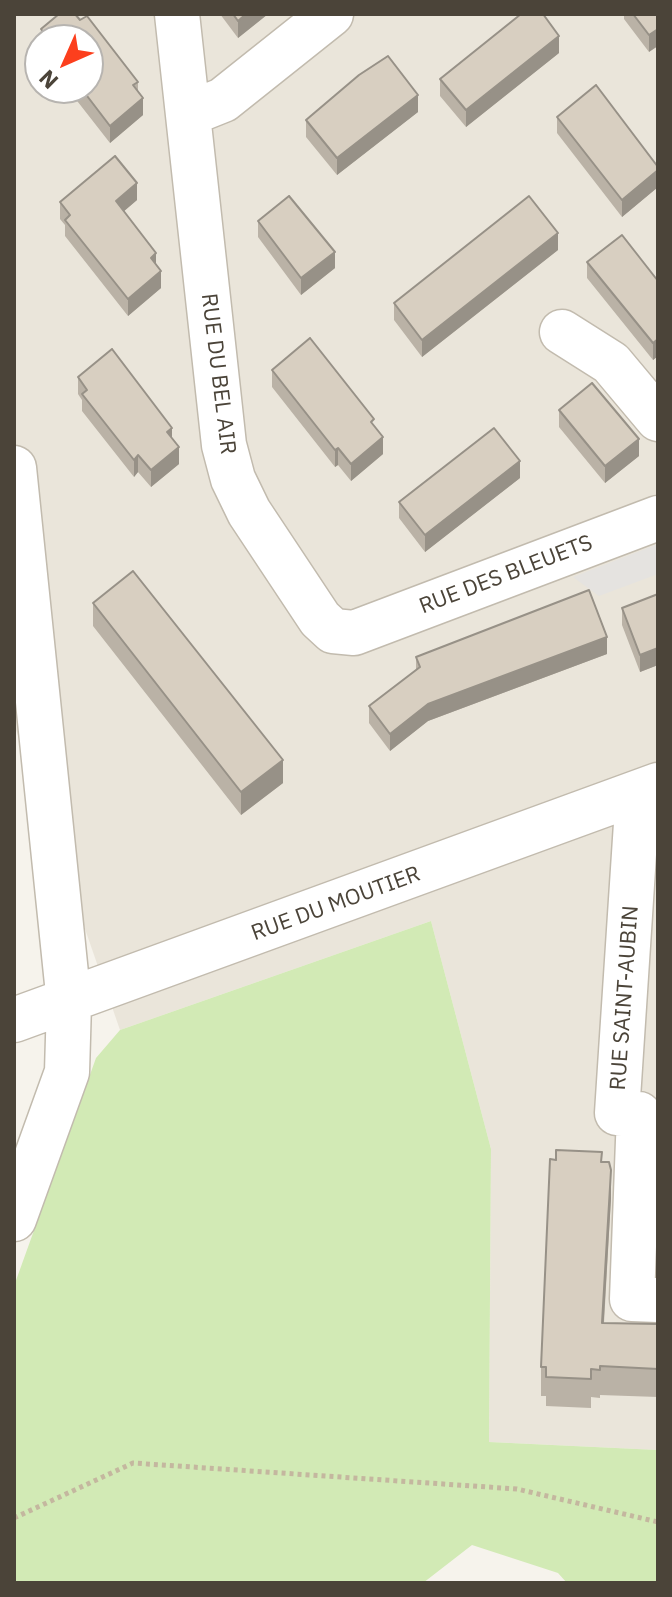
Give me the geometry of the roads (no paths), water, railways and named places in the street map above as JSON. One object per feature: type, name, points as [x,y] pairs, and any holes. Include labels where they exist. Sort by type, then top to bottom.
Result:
[{"type":"street","name":"RUE DU BEL AIR","points":[[177,14],[224,445],[233,479],[249,512],[320,619],[333,631],[354,633]]},
{"type":"street","points":[[188,114],[223,100],[331,14]]},
{"type":"street","points":[[562,332],[611,363],[658,419]]},
{"type":"street","points":[[14,468],[69,1003],[67,1072],[14,1219]]},
{"type":"street","name":"RUE DES BLEUETS","points":[[354,633],[658,518]]},
{"type":"street","name":"RUE DU MOUTIER","points":[[14,1020],[69,1003],[648,789]]},
{"type":"street","name":"RUE SAINT-AUBIN","points":[[648,789],[617,1113],[639,1114],[632,1299],[658,1300]]}]
